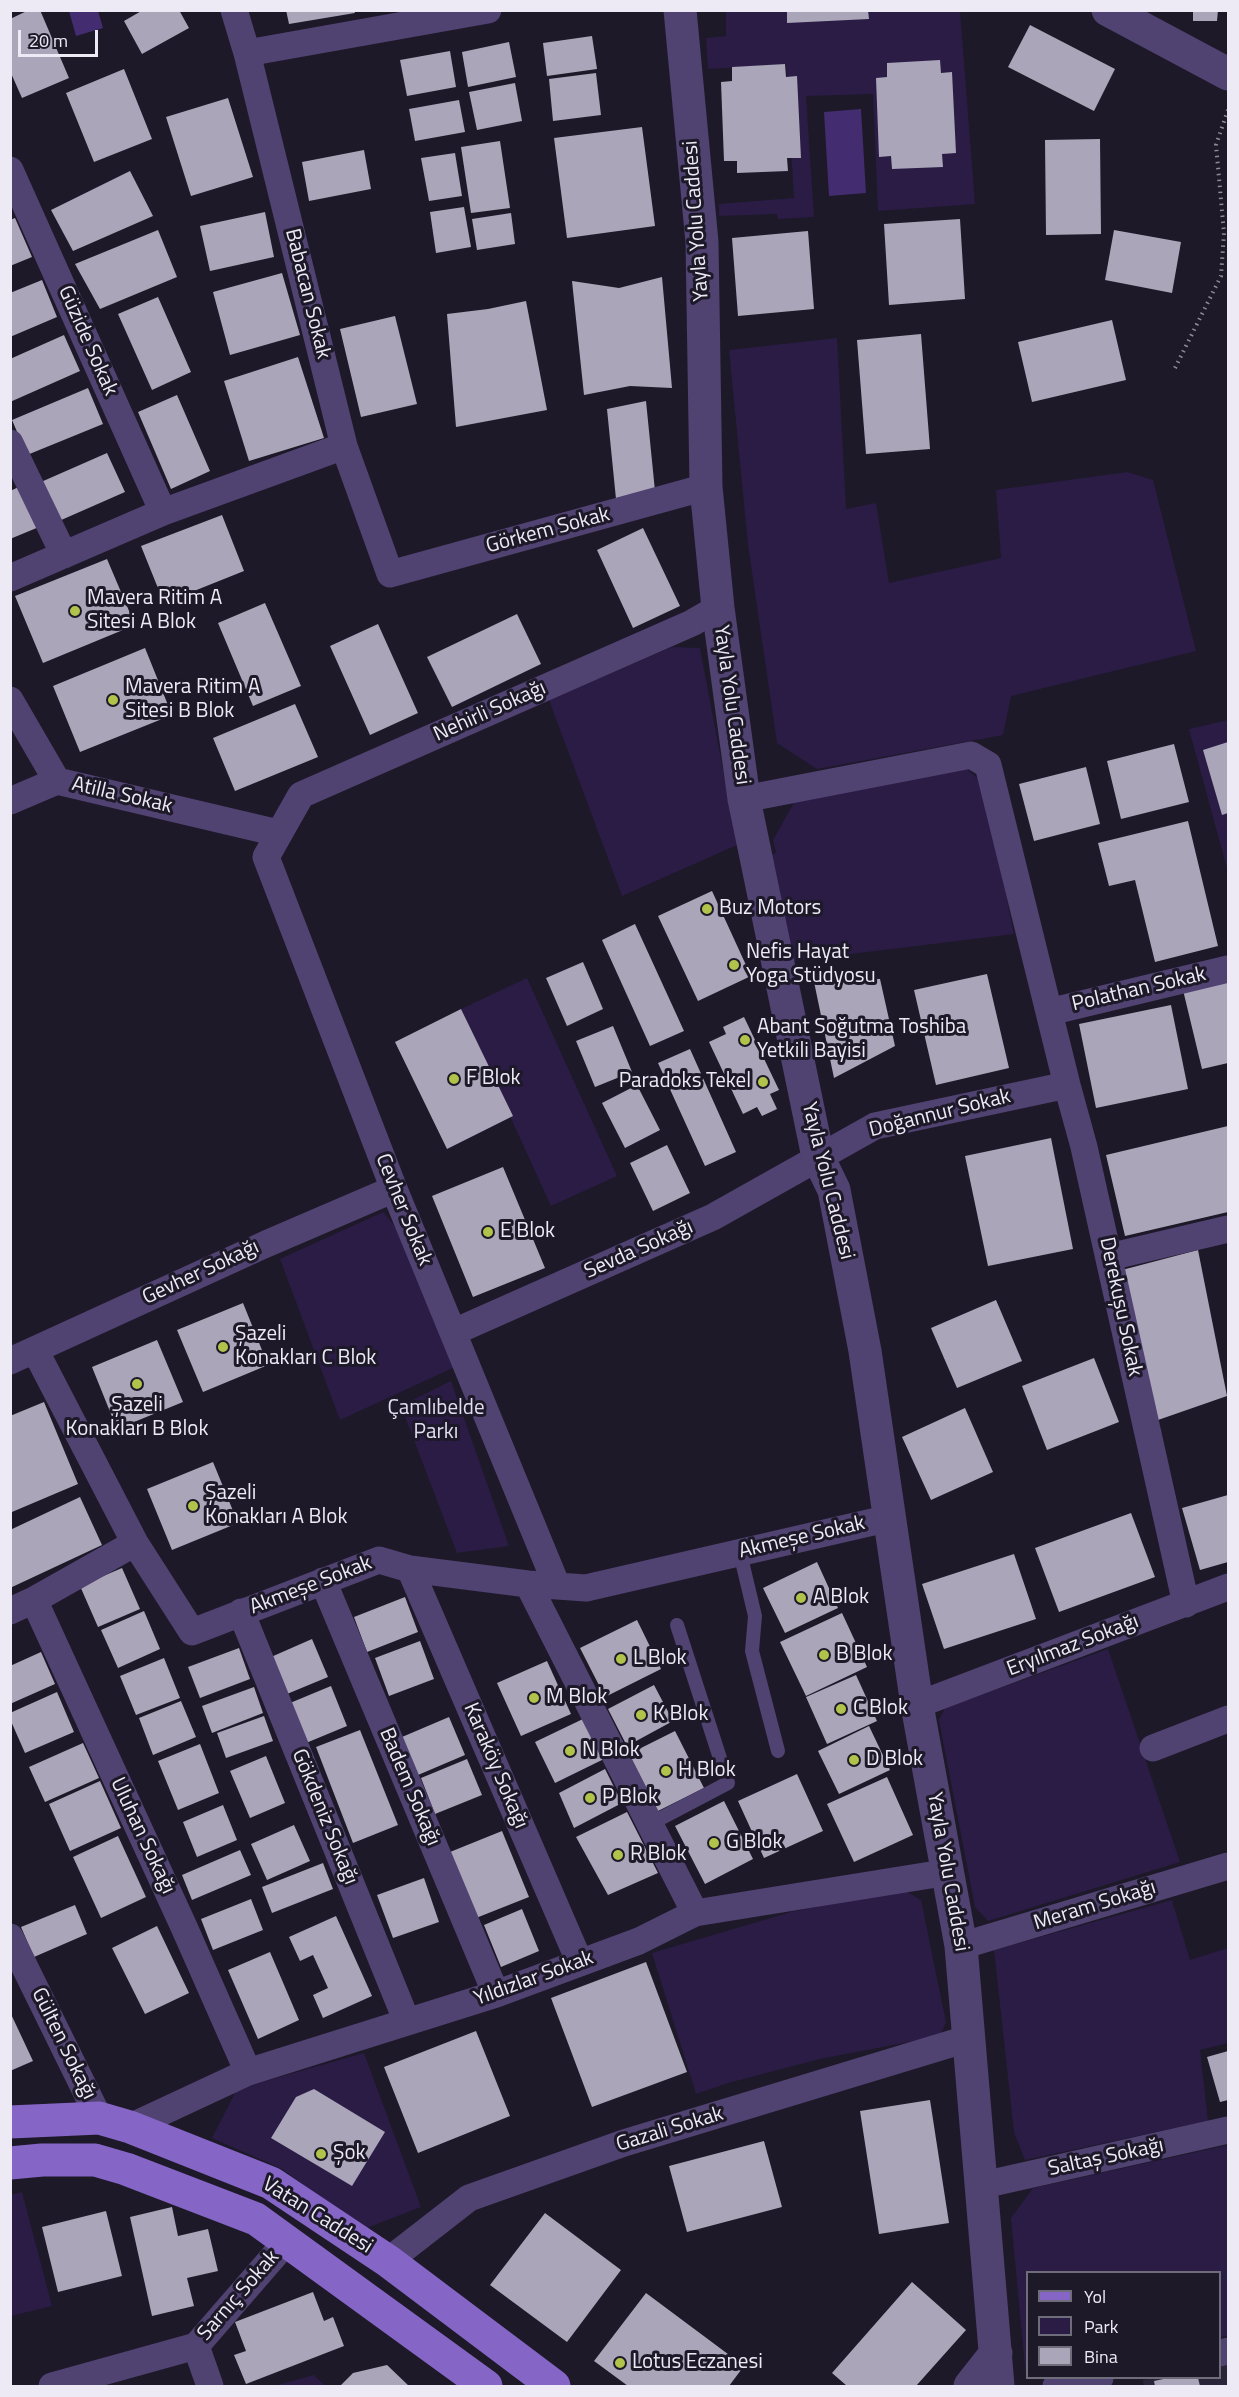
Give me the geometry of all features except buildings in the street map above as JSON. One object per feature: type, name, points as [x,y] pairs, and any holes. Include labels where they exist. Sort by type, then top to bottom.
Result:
[{"type":"main road","name":"Vatan Caddesi","points":[[10,2122],[114,2123],[271,2183],[388,2261],[554,2386]]},
{"type":"main road","name":"Vatan Caddesi","points":[[10,2163],[42,2160],[95,2160],[126,2169],[256,2220],[486,2386]]},
{"type":"street","name":"Babacan Sokak","points":[[234,10],[247,53],[344,446],[390,574]]},
{"type":"street","points":[[247,53],[488,10]]},
{"type":"street","name":"Yayla Yolu Caddesi","points":[[680,10],[702,242],[706,487],[718,608],[744,799],[818,1156],[834,1190],[865,1351],[917,1705],[962,1946],[998,2386]]},
{"type":"street","points":[[1108,10],[1228,74]]},
{"type":"street","name":"Güzide Sokak","points":[[10,170],[163,512]]},
{"type":"street","points":[[10,443],[64,555]]},
{"type":"street","points":[[10,578],[163,512],[344,446]]},
{"type":"street","name":"Görkem Sokak","points":[[390,574],[706,487]]},
{"type":"street","name":"Nehirli Sokağı","points":[[278,833],[301,795],[692,623],[718,608]]},
{"type":"street","name":"Atilla Sokak","points":[[10,700],[57,781],[278,833]]},
{"type":"street","name":"Derekuşu Sokak","points":[[744,799],[971,754],[988,765],[1066,1085],[1084,1146],[1186,1604]]},
{"type":"street","points":[[10,801],[57,781]]},
{"type":"street","name":"Cevher Sokak","points":[[278,833],[266,857],[394,1190],[557,1586]]},
{"type":"street","name":"Polathan Sokak","points":[[1049,1012],[1228,969]]},
{"type":"street","name":"Doğannur Sokak","points":[[818,1156],[875,1126],[1066,1085]]},
{"type":"street","name":"Sevda Sokağı","points":[[454,1332],[713,1217],[818,1156]]},
{"type":"street","name":"Gevher Sokağı","points":[[10,1361],[266,1244],[394,1190]]},
{"type":"street","points":[[1109,1257],[1228,1229]]},
{"type":"street","name":"Akmeşe Sokak","points":[[35,1350],[135,1543],[192,1632],[379,1560],[410,1569],[528,1584],[585,1588],[890,1518]]},
{"type":"street","points":[[22,1606],[135,1543]]},
{"type":"street","name":"Karaköy Sokağı","points":[[410,1569],[580,1963]]},
{"type":"street","name":"Badem Sokağı","points":[[323,1581],[496,1994]]},
{"type":"street","points":[[528,1584],[695,1912]]},
{"type":"street","name":"Eryılmaz Sokağı","points":[[917,1705],[1228,1587]]},
{"type":"street","name":"Uluhan Sokağı","points":[[22,1606],[248,2072]]},
{"type":"street","name":"Gökdeniz Sokağı","points":[[241,1612],[407,2022]]},
{"type":"street","points":[[1153,1748],[1228,1719]]},
{"type":"street","name":"Meram Sokağı","points":[[962,1946],[1228,1866]]},
{"type":"street","name":"Yıldızlar Sokak","points":[[114,2123],[248,2072],[496,1994],[639,1941],[695,1912],[949,1872]]},
{"type":"street","name":"Gülten Sokağı","points":[[10,1937],[114,2123]]},
{"type":"street","name":"Gazali Sokak","points":[[388,2261],[470,2198],[624,2143],[970,2038]]},
{"type":"street","name":"Saltaş Sokağı","points":[[983,2185],[1228,2130]]},
{"type":"street","name":"Sarnıç Sokak","points":[[210,2386],[196,2346],[287,2241]]},
{"type":"street","points":[[52,2386],[196,2346]]},
{"type":"street","points":[[970,2386],[996,2353]]},
{"type":"street","points":[[1056,2386],[1094,2379]]},
{"type":"lane","points":[[740,1553],[755,1616],[752,1651],[778,1751]]},
{"type":"lane","points":[[650,1824],[728,1783],[677,1625]]},
{"type":"path","points":[[1174,368],[1221,276],[1224,233],[1216,145],[1228,110]]},
{"type":"shaded area","points":[[69,11],[98,11],[103,28],[76,36]]},
{"type":"shaded area","points":[[861,109],[866,193],[829,196],[824,112]]},
{"type":"shaded area","points":[[1228,2364],[1228,2386],[1144,2386],[1143,2380],[1150,2379],[1221,2379],[1221,2366]]},
{"type":"green space","points":[[726,11],[960,11],[975,204],[878,211],[873,94],[806,96],[814,217],[778,219],[777,214],[719,216],[719,204],[794,198],[786,64],[708,69],[706,38],[726,36]]},
{"type":"green space","points":[[837,338],[846,509],[876,503],[889,583],[1001,558],[996,490],[1127,472],[1153,480],[1196,651],[1011,696],[1003,735],[817,769],[777,743],[748,545],[729,350]]},
{"type":"green space","points":[[672,647],[700,648],[737,845],[622,896],[549,700]]},
{"type":"green space","points":[[1228,720],[1228,872],[1189,729]]},
{"type":"green space","points":[[964,767],[983,783],[1014,934],[794,961],[769,856],[776,853],[773,840],[796,799]]},
{"type":"green space","points":[[527,978],[617,1176],[551,1206],[461,1009]]},
{"type":"green space","points":[[383,1212],[394,1225],[457,1366],[340,1420],[280,1259]]},
{"type":"green space","name":"Çamlıbelde Parkı","points":[[451,1381],[509,1546],[457,1553],[401,1406]]},
{"type":"green space","points":[[1108,1649],[1180,1862],[988,1921],[975,1907],[939,1720],[945,1708]]},
{"type":"green space","points":[[904,1890],[921,1900],[946,2022],[940,2036],[820,2059],[728,2083],[696,2094],[652,1953],[791,1912]]},
{"type":"green space","points":[[1172,1900],[1190,1960],[1228,1948],[1228,2043],[1200,2050],[1208,2121],[1025,2160],[1014,2132],[994,1950]]},
{"type":"green space","points":[[364,2053],[421,2207],[364,2229],[282,2169],[212,2138],[237,2089]]},
{"type":"green space","points":[[1228,2145],[1228,2336],[1221,2337],[1221,2271],[1026,2271],[1026,2377],[1011,2218],[1033,2188]]},
{"type":"green space","points":[[22,2192],[52,2306],[11,2316],[11,2195]]},
{"type":"green space","points":[[314,2375],[325,2386],[274,2386]]},
{"type":"place","name":"Mavera Ritim A Sitesi A Blok","points":[[75,611]]},
{"type":"place","name":"Mavera Ritim A Sitesi B Blok","points":[[113,700]]},
{"type":"place","name":"Buz Motors","points":[[707,909]]},
{"type":"place","name":"Nefis Hayat Yoga Stüdyosu","points":[[734,965]]},
{"type":"place","name":"Abant Soğutma Toshiba Yetkili Bayisi","points":[[745,1040]]},
{"type":"place","name":"F Blok","points":[[454,1079]]},
{"type":"place","name":"Paradoks Tekel","points":[[763,1082]]},
{"type":"place","name":"E Blok","points":[[488,1232]]},
{"type":"place","name":"Şazeli Konakları C Blok","points":[[223,1347]]},
{"type":"place","name":"Şazeli Konakları B Blok","points":[[137,1384]]},
{"type":"place","name":"Şazeli Konakları A Blok","points":[[193,1506]]},
{"type":"place","name":"A Blok","points":[[801,1598]]},
{"type":"place","name":"B Blok","points":[[824,1655]]},
{"type":"place","name":"L Blok","points":[[621,1659]]},
{"type":"place","name":"M Blok","points":[[534,1698]]},
{"type":"place","name":"C Blok","points":[[841,1709]]},
{"type":"place","name":"K Blok","points":[[641,1715]]},
{"type":"place","name":"N Blok","points":[[570,1751]]},
{"type":"place","name":"D Blok","points":[[854,1760]]},
{"type":"place","name":"H Blok","points":[[666,1771]]},
{"type":"place","name":"P Blok","points":[[590,1798]]},
{"type":"place","name":"G Blok","points":[[714,1843]]},
{"type":"place","name":"R Blok","points":[[618,1855]]},
{"type":"place","name":"Şok","points":[[321,2154]]},
{"type":"place","name":"Lotus Eczanesi","points":[[620,2363]]}]
